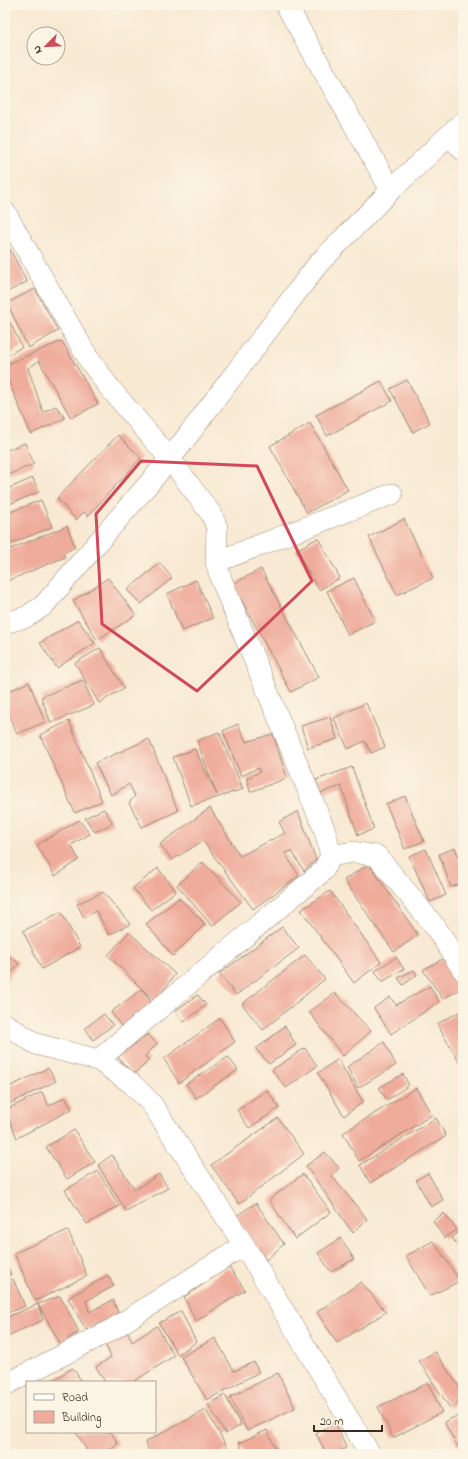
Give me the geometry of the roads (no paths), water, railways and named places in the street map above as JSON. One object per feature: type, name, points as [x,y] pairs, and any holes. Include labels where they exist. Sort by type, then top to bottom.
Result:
[{"type":"street","points":[[286,5],[392,190]]},
{"type":"street","points":[[5,623],[26,617],[43,606],[170,459],[318,264],[392,190],[459,136]]},
{"type":"street","points":[[5,212],[88,358],[108,387],[170,459],[212,516],[216,528],[216,562],[221,579],[325,831],[331,856],[323,871],[98,1060]]},
{"type":"street","points":[[216,562],[392,494]]},
{"type":"street","points":[[331,856],[353,852],[377,856],[436,928],[463,970]]},
{"type":"street","points":[[5,1024],[36,1044],[98,1060],[131,1083],[151,1103],[244,1245],[370,1454]]},
{"type":"street","points":[[5,1385],[113,1329],[244,1245]]}]
